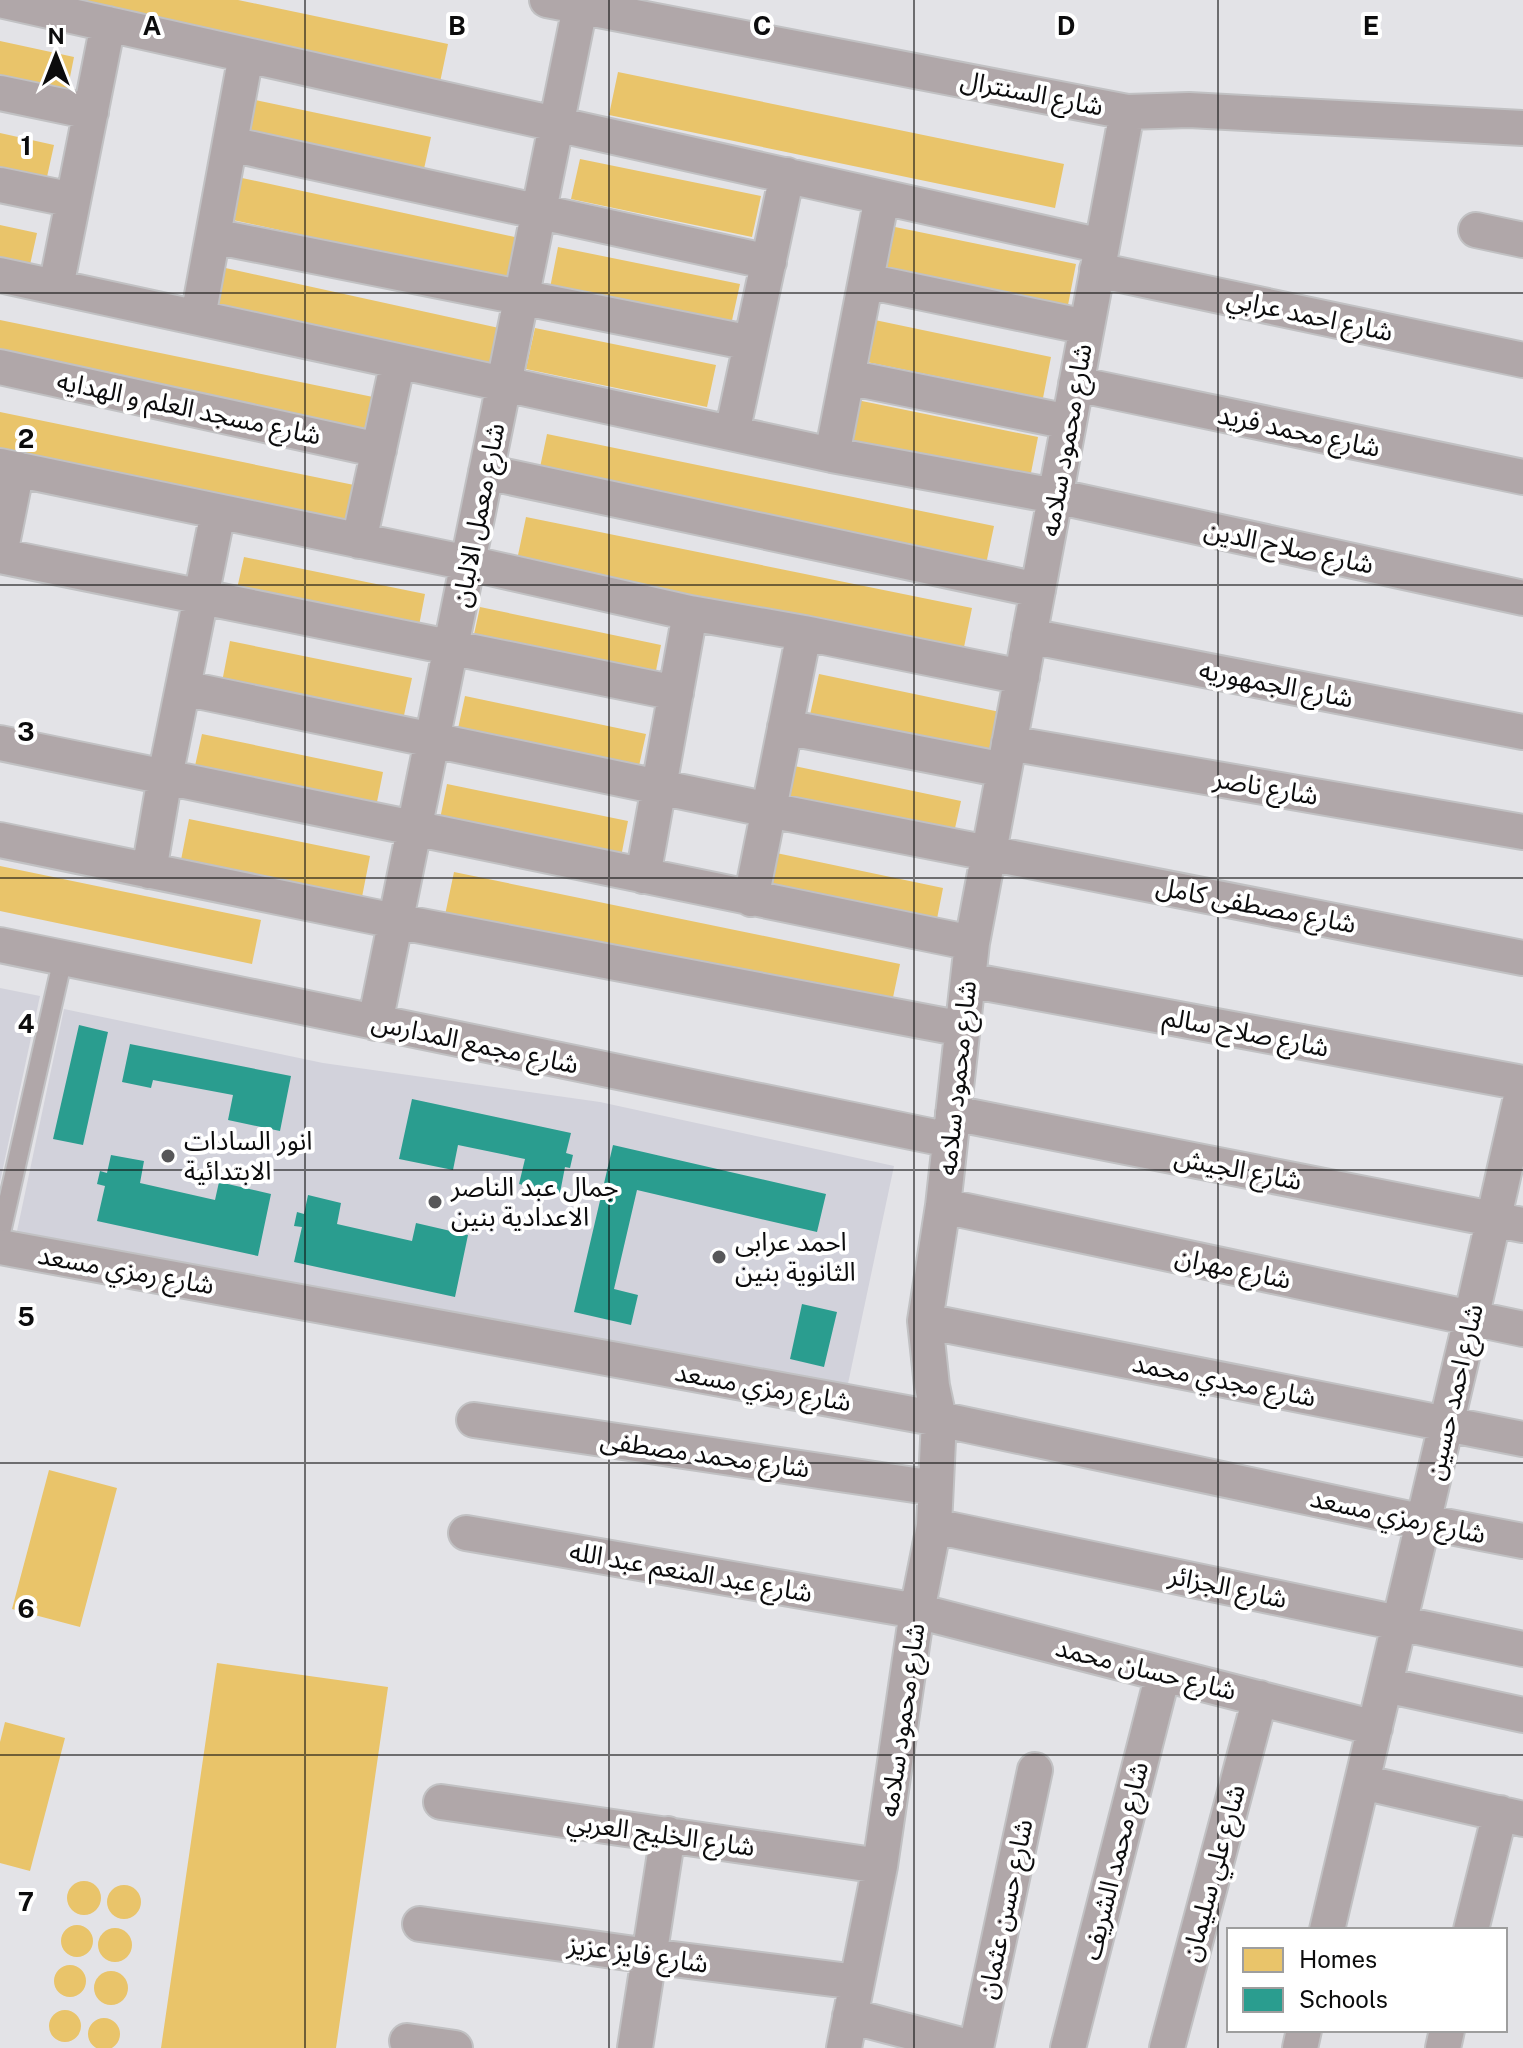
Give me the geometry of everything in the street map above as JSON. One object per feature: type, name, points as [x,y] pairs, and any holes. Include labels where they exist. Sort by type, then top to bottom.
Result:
[{"type":"street","name":"شارع احمد عرابي","points":[[0,0],[882,197],[1100,258],[1523,360]]},
{"type":"street","name":"شارع السنترال","points":[[564,3],[1127,112],[1189,110],[1523,128]]},
{"type":"street","name":"شارع معمل الالبان","points":[[375,1023],[556,124],[564,3]]},
{"type":"street","points":[[56,287],[108,24]]},
{"type":"street","points":[[198,317],[246,55]]},
{"type":"street","points":[[0,93],[91,112]]},
{"type":"street","name":"شارع محمود سلامه","points":[[847,2032],[880,1866],[917,1611],[934,1526],[939,1419],[925,1321],[943,1206],[972,943],[1127,112]]},
{"type":"street","points":[[230,144],[769,262]]},
{"type":"street","points":[[732,433],[787,175]]},
{"type":"street","points":[[0,185],[73,200]]},
{"type":"street","points":[[832,455],[882,197]]},
{"type":"street","points":[[1476,230],[1523,240]]},
{"type":"street","points":[[213,236],[751,343]]},
{"type":"street","name":"شارع صلاح الدين","points":[[0,275],[832,455],[1055,496],[1523,598]]},
{"type":"street","points":[[866,281],[1086,327]]},
{"type":"street","points":[[359,541],[398,361]]},
{"type":"street","name":"شارع مسجد العلم و الهدايه","points":[[0,367],[379,450]]},
{"type":"street","points":[[847,377],[1069,422]]},
{"type":"street","name":"شارع محمد فريد","points":[[1076,384],[1523,477]]},
{"type":"street","points":[[676,693],[0,555],[9,468],[468,563],[690,613],[1022,677]]},
{"type":"street","points":[[486,472],[1038,590]]},
{"type":"street","points":[[149,871],[218,512]]},
{"type":"street","points":[[643,876],[690,613]]},
{"type":"street","points":[[751,899],[804,633]]},
{"type":"street","name":"شارع الجمهوريه","points":[[1029,636],[1523,732]]},
{"type":"street","name":"شارع مصطفى كامل","points":[[183,688],[769,810],[1523,958]]},
{"type":"street","name":"شارع ناصر","points":[[785,727],[1007,756],[1523,832]]},
{"type":"street","points":[[0,743],[972,943]]},
{"type":"street","points":[[0,840],[395,921],[963,1029]]},
{"type":"street","name":"شارع مجمع المدارس","points":[[0,945],[375,1023],[952,1126]]},
{"type":"street","name":"شارع صلاح سالم","points":[[968,980],[1523,1086]]},
{"type":"street","name":"شارع احمد حسين","points":[[1327,1928],[1471,1319],[1508,1222],[1523,1086]]},
{"type":"street","name":"شارع الجيش","points":[[952,1126],[1508,1222]]},
{"type":"street","name":"شارع مهران","points":[[943,1206],[1523,1329]]},
{"type":"street","name":"شارع رمزي مسعد","points":[[0,1247],[939,1419],[1523,1541]]},
{"type":"street","name":"شارع مجدي محمد","points":[[925,1321],[1523,1439]]},
{"type":"street","name":"شارع محمد مصطفى","points":[[474,1420],[935,1488]]},
{"type":"street","name":"شارع الجزائر","points":[[934,1526],[1523,1649]]},
{"type":"street","name":"شارع عبد المنعم عبد الله","points":[[466,1533],[917,1611]]},
{"type":"street","name":"شارع حسان محمد","points":[[917,1611],[1375,1728]]},
{"type":"street","name":"شارع محمد الشريف","points":[[1068,2048],[1163,1674]]},
{"type":"street","points":[[1385,1685],[1523,1715]]},
{"type":"street","name":"شارع علي سليمان","points":[[1167,2048],[1260,1698]]},
{"type":"street","name":"شارع حسن عثمان","points":[[974,2048],[1035,1770]]},
{"type":"street","points":[[1362,1782],[1511,1816],[1472,1928]]},
{"type":"street","name":"شارع الخليج العربي","points":[[441,1802],[880,1866]]},
{"type":"street","points":[[635,2048],[668,1834]]},
{"type":"street","name":"شارع فايز عزيز","points":[[420,1924],[857,1982]]},
{"type":"street","points":[[847,2032],[974,2048]]},
{"type":"street","points":[[407,2041],[455,2048]]},
{"type":"lane","points":[[0,1237],[63,958]]},
{"type":"shaded area","points":[[0,988],[40,996],[0,1182]]},
{"type":"shaded area","points":[[64,1009],[323,1063],[600,1102],[894,1166],[842,1412],[13,1250]]},
{"type":"building: Homes","points":[[24,0],[238,0],[448,44],[439,87]]},
{"type":"building: Homes","points":[[0,41],[74,57],[66,97],[0,84]]},
{"type":"building: Homes","points":[[618,72],[1064,164],[1055,208],[609,115]]},
{"type":"building: Homes","points":[[250,99],[431,137],[422,178],[241,140]]},
{"type":"building: Homes","points":[[0,133],[54,145],[45,186],[0,176]]},
{"type":"building: Homes","points":[[580,159],[761,196],[752,237],[571,199]]},
{"type":"building: Homes","points":[[242,178],[519,238],[510,280],[233,220]]},
{"type":"building: Homes","points":[[0,225],[37,233],[28,274],[0,268]]},
{"type":"building: Homes","points":[[895,227],[1076,264],[1068,305],[886,268]]},
{"type":"building: Homes","points":[[558,247],[740,284],[731,325],[550,288]]},
{"type":"building: Homes","points":[[221,267],[499,328],[489,370],[212,309]]},
{"type":"building: Homes","points":[[870,319],[1051,357],[1043,398],[862,361]]},
{"type":"building: Homes","points":[[0,320],[373,397],[364,441],[0,365]]},
{"type":"building: Homes","points":[[535,328],[716,365],[707,407],[526,369]]},
{"type":"building: Homes","points":[[857,400],[1038,437],[1030,478],[848,441]]},
{"type":"building: Homes","points":[[0,412],[354,485],[345,529],[0,458]]},
{"type":"building: Homes","points":[[547,434],[994,526],[985,569],[538,477]]},
{"type":"building: Homes","points":[[526,517],[972,608],[963,652],[517,560]]},
{"type":"building: Homes","points":[[244,557],[425,594],[417,636],[235,598]]},
{"type":"building: Homes","points":[[480,607],[661,645],[653,686],[471,648]]},
{"type":"building: Homes","points":[[230,641],[412,678],[403,720],[222,682]]},
{"type":"building: Homes","points":[[819,674],[1000,712],[991,753],[810,715]]},
{"type":"building: Homes","points":[[465,696],[646,734],[637,775],[456,738]]},
{"type":"building: Homes","points":[[202,734],[383,772],[375,812],[193,775]]},
{"type":"building: Homes","points":[[780,763],[961,801],[952,842],[771,804]]},
{"type":"building: Homes","points":[[447,784],[628,821],[620,862],[439,824]]},
{"type":"building: Homes","points":[[189,819],[370,856],[362,897],[181,860]]},
{"type":"building: Homes","points":[[762,850],[943,888],[935,929],[753,891]]},
{"type":"building: Homes","points":[[0,866],[261,920],[252,964],[0,911]]},
{"type":"building: Homes","points":[[454,872],[900,964],[891,1007],[445,915]]},
{"type":"building: Homes","points":[[49,1470],[117,1488],[80,1627],[12,1609]]},
{"type":"building: Homes","points":[[217,1663],[388,1687],[336,2048],[161,2048]]},
{"type":"building: Homes","points":[[5,1722],[65,1738],[30,1871],[0,1863],[0,1742]]},
{"type":"building: Homes","points":[[84,1881],[96,1886],[101,1898],[96,1910],[84,1915],[72,1910],[67,1898],[72,1886]]},
{"type":"building: Homes","points":[[124,1885],[136,1890],[141,1902],[136,1914],[124,1919],[112,1914],[107,1902],[112,1890]]},
{"type":"building: Homes","points":[[77,1925],[89,1929],[93,1941],[89,1953],[77,1957],[65,1953],[61,1941],[65,1929]]},
{"type":"building: Homes","points":[[115,1928],[127,1933],[132,1945],[127,1957],[115,1962],[103,1957],[98,1945],[103,1933]]},
{"type":"building: Homes","points":[[70,1965],[82,1969],[86,1981],[82,1993],[70,1997],[58,1993],[54,1981],[58,1969]]},
{"type":"building: Homes","points":[[111,1971],[123,1976],[128,1988],[123,2000],[111,2005],[99,2000],[94,1988],[99,1976]]},
{"type":"building: Homes","points":[[65,2010],[77,2014],[81,2026],[77,2038],[65,2042],[53,2038],[49,2026],[53,2014]]},
{"type":"building: Homes","points":[[98,2019],[110,2019],[119,2028],[119,2040],[110,2049],[98,2049],[89,2040],[89,2028]]},
{"type":"building: Schools","points":[[79,1025],[108,1032],[83,1145],[53,1139]]},
{"type":"building: Schools","points":[[130,1044],[291,1076],[280,1131],[228,1120],[233,1095],[153,1080],[151,1088],[122,1082]]},
{"type":"building: Schools","points":[[412,1099],[571,1133],[566,1153],[573,1155],[570,1168],[565,1167],[560,1193],[519,1184],[525,1159],[458,1145],[453,1170],[399,1159]]},
{"type":"building: Schools","points":[[613,1145],[826,1194],[817,1232],[637,1190],[614,1289],[638,1295],[631,1325],[574,1312]]},
{"type":"building: Schools","points":[[111,1155],[144,1161],[140,1183],[215,1200],[219,1182],[271,1194],[258,1256],[97,1221],[105,1186],[97,1184],[100,1171],[107,1173]]},
{"type":"building: Schools","points":[[308,1195],[341,1203],[337,1224],[412,1241],[416,1223],[468,1235],[455,1297],[294,1262],[302,1227],[294,1226],[297,1212],[304,1214]]},
{"type":"building: Schools","points":[[802,1304],[837,1312],[824,1367],[790,1359]]},
{"type":"place","name":"انور السادات الابتدائية","points":[[168,1156]]},
{"type":"place","name":"جمال عبد الناصر الاعدادية بنين","points":[[435,1202]]},
{"type":"place","name":"احمد عرابى الثانوية بنين","points":[[719,1257]]}]
